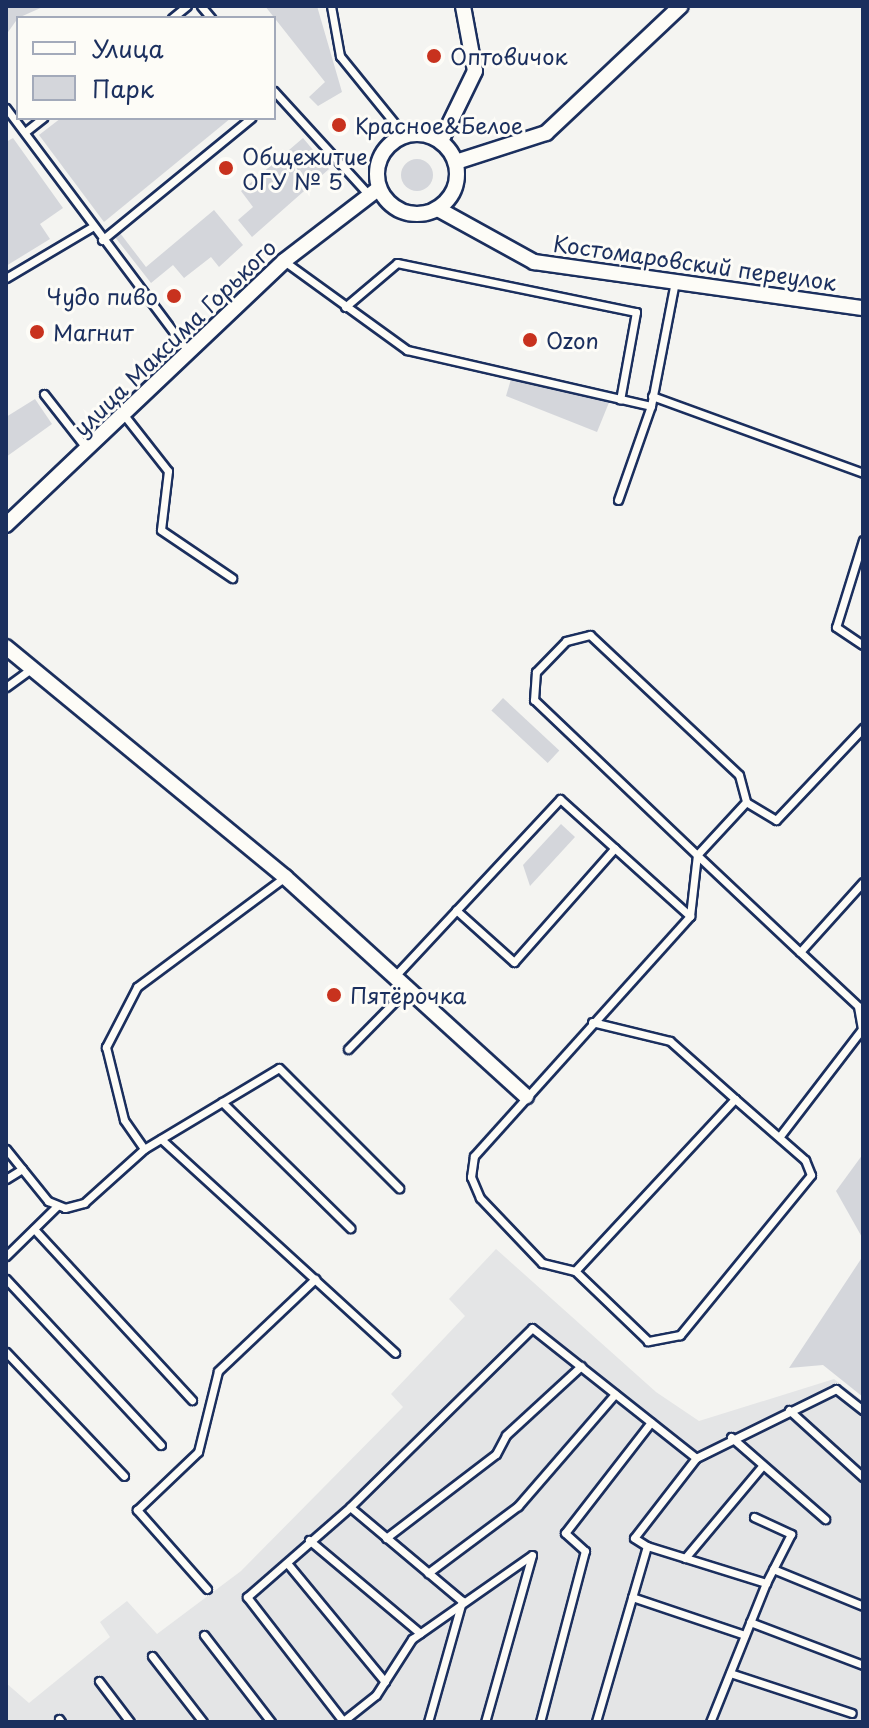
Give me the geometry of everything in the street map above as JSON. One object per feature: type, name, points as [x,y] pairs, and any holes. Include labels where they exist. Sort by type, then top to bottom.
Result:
[{"type":"street","points":[[441,141],[475,71],[463,6]]},
{"type":"street","points":[[456,162],[546,133],[681,6]]},
{"type":"street","points":[[405,136],[441,141],[456,162],[455,188],[438,209],[404,212],[374,191],[379,160],[405,136]]},
{"type":"street","name":"улица Максима Горького","points":[[6,525],[284,261],[374,191]]},
{"type":"street","name":"Костомаровский переулок","points":[[438,209],[534,262],[863,308]]},
{"type":"street","points":[[6,647],[285,877],[526,1096]]},
{"type":"lane","points":[[331,6],[340,56],[405,136]]},
{"type":"lane","points":[[276,97],[374,191]]},
{"type":"lane","points":[[6,108],[189,353]]},
{"type":"lane","points":[[25,132],[40,120]]},
{"type":"lane","points":[[102,240],[249,120]]},
{"type":"lane","points":[[6,278],[92,227]]},
{"type":"lane","points":[[284,261],[407,350],[651,406]]},
{"type":"lane","points":[[345,307],[397,263],[636,312],[620,400]]},
{"type":"lane","points":[[618,500],[651,406],[675,281]]},
{"type":"lane","points":[[44,394],[88,450]]},
{"type":"lane","points":[[652,396],[863,473]]},
{"type":"lane","points":[[124,415],[168,471],[161,530],[232,578]]},
{"type":"lane","points":[[863,540],[836,627],[863,645]]},
{"type":"lane","points":[[780,1136],[862,1029],[858,1006],[534,700],[536,672],[566,641],[590,635],[739,775],[746,802],[776,820],[863,728]]},
{"type":"lane","points":[[6,687],[32,668]]},
{"type":"lane","points":[[393,977],[560,799],[690,916]]},
{"type":"lane","points":[[592,1022],[670,1041],[780,1136],[805,1160],[811,1175],[804,1190],[680,1335],[648,1341],[575,1271],[542,1263],[480,1198],[471,1177],[474,1156],[592,1022],[690,916],[697,855],[746,802]]},
{"type":"lane","points":[[456,910],[514,962],[615,848]]},
{"type":"lane","points":[[144,1149],[124,1120],[106,1047],[137,987],[285,877]]},
{"type":"lane","points":[[800,952],[863,882]]},
{"type":"lane","points":[[348,1049],[407,989]]},
{"type":"lane","points":[[6,1256],[57,1206],[84,1203],[144,1149],[279,1068],[399,1188]]},
{"type":"lane","points":[[575,1271],[735,1099]]},
{"type":"lane","points":[[222,1102],[350,1228]]},
{"type":"lane","points":[[161,1139],[395,1353]]},
{"type":"lane","points":[[6,1149],[57,1206]]},
{"type":"lane","points":[[6,1179],[22,1169]]},
{"type":"lane","points":[[34,1229],[192,1400]]},
{"type":"lane","points":[[6,1279],[161,1445]]},
{"type":"lane","points":[[207,1589],[137,1510],[198,1452],[218,1371],[315,1279]]},
{"type":"lane","points":[[485,1722],[532,1555],[420,1633],[385,1682],[342,1721],[247,1597],[350,1507],[532,1328],[696,1458]]},
{"type":"lane","points":[[6,1352],[124,1476]]},
{"type":"lane","points":[[386,1538],[496,1454],[506,1435],[581,1366]]},
{"type":"lane","points":[[766,1583],[647,1546],[634,1538],[696,1458],[731,1437],[836,1389],[863,1410]]},
{"type":"lane","points":[[428,1573],[518,1506],[615,1394]]},
{"type":"lane","points":[[789,1410],[863,1477]]},
{"type":"lane","points":[[540,1722],[585,1551],[565,1533],[651,1422]]},
{"type":"lane","points":[[731,1437],[825,1519]]},
{"type":"lane","points":[[685,1558],[763,1465]]},
{"type":"lane","points":[[350,1507],[462,1601]]},
{"type":"lane","points":[[710,1722],[766,1583],[791,1534],[754,1517]]},
{"type":"lane","points":[[309,1540],[420,1633]]},
{"type":"lane","points":[[596,1722],[647,1546]]},
{"type":"lane","points":[[287,1563],[385,1682]]},
{"type":"lane","points":[[773,1569],[863,1606]]},
{"type":"lane","points":[[632,1597],[745,1635]]},
{"type":"lane","points":[[428,1722],[462,1601]]},
{"type":"lane","points":[[750,1622],[863,1665]]},
{"type":"lane","points":[[204,1635],[271,1722]]},
{"type":"lane","points":[[152,1656],[203,1722]]},
{"type":"lane","points":[[730,1673],[852,1713]]},
{"type":"lane","points":[[99,1681],[130,1722]]},
{"type":"shaded area","points":[[496,1249],[656,1392],[699,1421],[834,1379],[863,1401],[863,1722],[6,1722],[6,1683],[29,1703],[110,1637],[100,1622],[127,1601],[157,1634],[241,1571],[403,1407],[391,1394],[465,1316],[449,1299]]},
{"type":"green space","points":[[6,6],[45,6],[16,16],[6,35]]},
{"type":"green space","points":[[265,6],[317,6],[342,92],[318,106],[309,97],[325,82],[276,16]]},
{"type":"green space","points":[[58,120],[229,120],[104,222],[39,135]]},
{"type":"green space","points":[[13,138],[63,208],[40,224],[50,239],[6,266],[6,142]]},
{"type":"green space","points":[[303,138],[329,169],[252,237],[238,220],[253,207],[241,191]]},
{"type":"green space","points":[[417,159],[428,164],[433,175],[428,186],[417,191],[406,186],[401,175],[406,164]]},
{"type":"green space","points":[[214,210],[243,245],[219,267],[211,257],[184,278],[173,265],[151,283],[115,237],[120,233],[146,267]]},
{"type":"green space","points":[[511,379],[610,400],[597,432],[506,396]]},
{"type":"green space","points":[[35,399],[52,424],[6,457],[6,417]]},
{"type":"green space","points":[[503,698],[559,751],[548,763],[491,710]]},
{"type":"green space","points":[[561,824],[575,837],[530,886],[523,865]]},
{"type":"green space","points":[[863,1154],[863,1239],[836,1191]]},
{"type":"green space","points":[[863,1256],[863,1397],[823,1365],[789,1368]]},
{"type":"place","name":"Оптовичок","points":[[434,56]]},
{"type":"place","name":"Красное&Белое","points":[[339,125]]},
{"type":"place","name":"Общежитие ОГУ № 5","points":[[226,168]]},
{"type":"place","name":"Чудо пиво","points":[[174,296]]},
{"type":"place","name":"Магнит","points":[[37,332]]},
{"type":"place","name":"Ozon","points":[[530,340]]},
{"type":"place","name":"Пятёрочка","points":[[334,995]]}]
